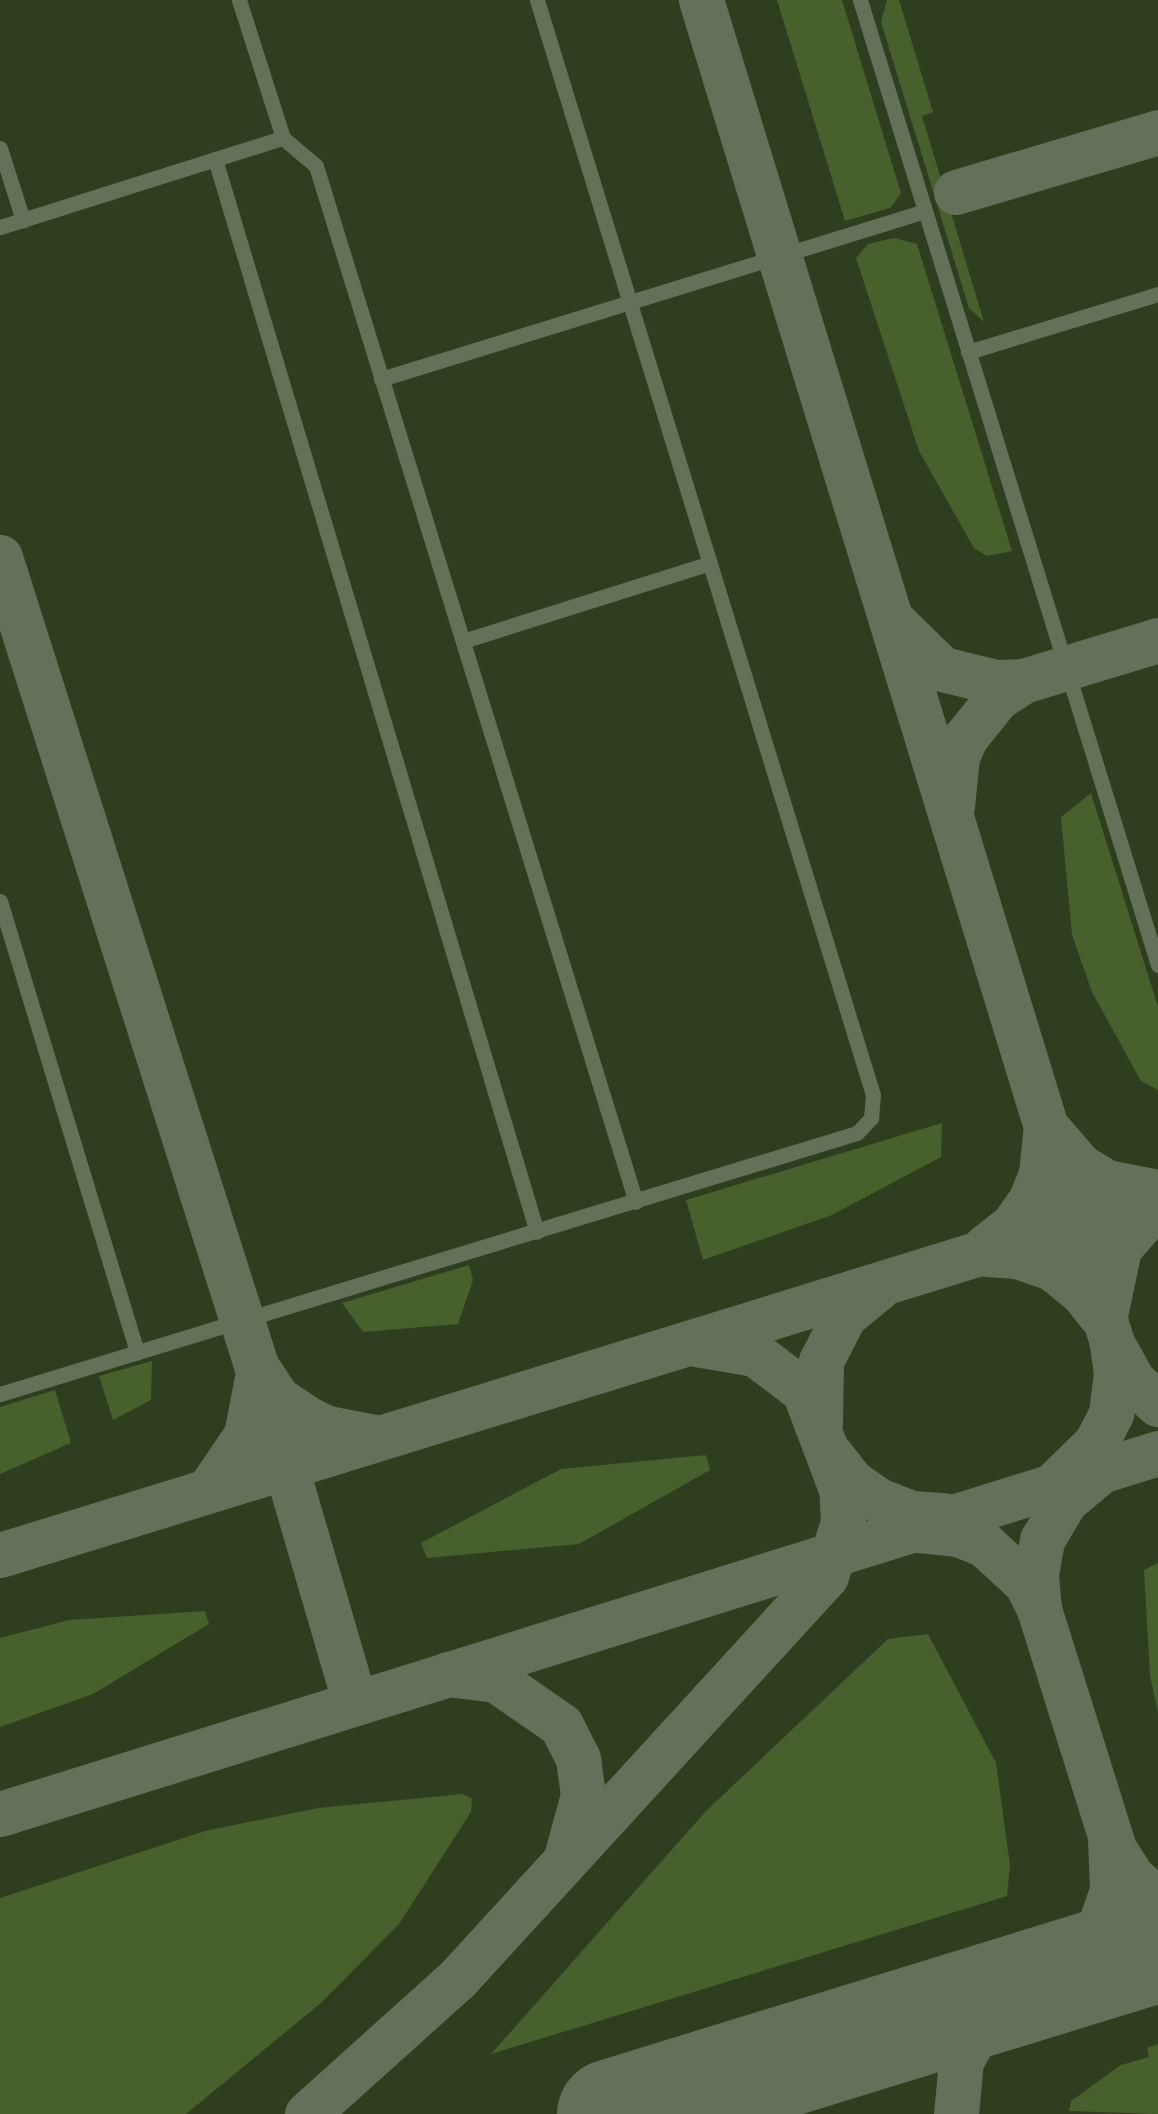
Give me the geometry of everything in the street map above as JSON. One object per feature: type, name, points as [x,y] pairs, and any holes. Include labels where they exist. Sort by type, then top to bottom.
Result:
[{"type":"lane","points":[[239,0],[283,138],[316,166],[636,1202]]},
{"type":"lane","points":[[0,1394],[857,1133],[871,1118],[873,1095],[537,0]]},
{"type":"lane","points":[[860,0],[1158,966]]},
{"type":"lane","points":[[0,227],[283,138]]},
{"type":"lane","points":[[0,148],[23,220]]},
{"type":"lane","points":[[215,159],[537,1232]]},
{"type":"lane","points":[[381,379],[925,212]]},
{"type":"lane","points":[[968,352],[1158,294]]},
{"type":"lane","points":[[463,641],[710,563]]},
{"type":"lane","points":[[0,901],[137,1353]]},
{"type":"shaded area","points":[[0,0],[1158,0],[1158,2114],[0,2114]]},
{"type":"shaded area","points":[[777,0],[842,0],[901,193],[890,208],[845,221]]},
{"type":"shaded area","points":[[887,0],[899,0],[933,112],[922,116],[984,322],[969,308],[881,22]]},
{"type":"shaded area","points":[[894,238],[917,244],[1012,551],[987,556],[974,548],[919,451],[856,258],[868,244]]},
{"type":"shaded area","points":[[1091,793],[1158,1007],[1158,1090],[1141,1081],[1092,992],[1072,935],[1061,817]]},
{"type":"shaded area","points":[[942,1123],[941,1157],[832,1215],[703,1260],[686,1200]]},
{"type":"shaded area","points":[[469,1265],[473,1280],[458,1324],[363,1332],[342,1303]]},
{"type":"shaded area","points":[[152,1361],[151,1400],[113,1420],[99,1376]]},
{"type":"shaded area","points":[[55,1390],[71,1443],[0,1474],[0,1407]]},
{"type":"shaded area","points":[[706,1455],[710,1470],[579,1544],[427,1558],[421,1543],[561,1469]]},
{"type":"shaded area","points":[[1158,1563],[1158,1713],[1150,1676],[1144,1570]]},
{"type":"shaded area","points":[[205,1611],[209,1624],[93,1694],[0,1727],[0,1638],[69,1620]]},
{"type":"shaded area","points":[[928,1634],[996,1763],[1010,1865],[1007,1896],[491,2054],[706,1811],[888,1639]]},
{"type":"shaded area","points":[[462,1794],[472,1798],[471,1812],[399,1924],[321,2003],[186,2114],[0,2114],[0,1898],[205,1831],[318,1808]]},
{"type":"shaded area","points":[[1158,2044],[1158,2114],[1069,2111],[1071,2101],[1121,2065],[1149,2057],[1147,2048]]},
{"type":"taxiway","points":[[701,0],[1112,1343],[1133,1381],[1158,1404]]},
{"type":"taxiway","points":[[956,192],[1158,132]]},
{"type":"taxiway","points":[[0,557],[257,1368],[354,1700]]},
{"type":"taxiway","points":[[894,622],[942,669],[996,682],[1023,681],[1158,640]]},
{"type":"taxiway","points":[[952,806],[957,757],[965,738],[997,698],[1023,681]]},
{"type":"taxiway","points":[[1051,1132],[1080,1166],[1107,1182],[1158,1192]]},
{"type":"taxiway","points":[[985,1247],[1013,1225],[1030,1201],[1041,1174],[1045,1134]]},
{"type":"taxiway","points":[[0,1555],[1158,1198]]},
{"type":"taxiway","points":[[1106,1311],[1119,1248],[1158,1204]]},
{"type":"taxiway","points":[[987,1254],[1017,1256],[1052,1268],[1082,1292],[1100,1315]]},
{"type":"taxiway","points":[[820,1423],[821,1361],[844,1316],[879,1287]]},
{"type":"taxiway","points":[[1057,1481],[1096,1443],[1111,1413],[1116,1373],[1112,1343]]},
{"type":"taxiway","points":[[307,2114],[458,1978],[826,1576],[843,1522],[841,1489],[804,1391],[755,1354],[696,1344]]},
{"type":"taxiway","points":[[261,1373],[277,1398],[308,1419],[327,1428],[376,1437]]},
{"type":"taxiway","points":[[208,1491],[246,1435],[257,1378]]},
{"type":"taxiway","points":[[0,1814],[1158,1453]]},
{"type":"taxiway","points":[[831,1455],[851,1481],[878,1500],[912,1513],[944,1515]]},
{"type":"taxiway","points":[[1039,1609],[1036,1574],[1042,1540],[1065,1501],[1096,1475]]},
{"type":"taxiway","points":[[919,1530],[958,1534],[985,1545],[1026,1583],[1039,1609],[1114,1849],[1133,1878],[1158,1900]]},
{"type":"taxiway","points":[[448,1674],[496,1680],[561,1725],[578,1759],[583,1795],[567,1854]]},
{"type":"taxiway","points":[[956,2114],[961,2061],[979,2028],[1006,2001],[1076,1957],[1099,1928],[1112,1890],[1110,1837]]},
{"type":"taxiway","points":[[1070,1967],[1158,1928]]},
{"type":"runway","points":[[612,2114],[1158,1946]]}]
